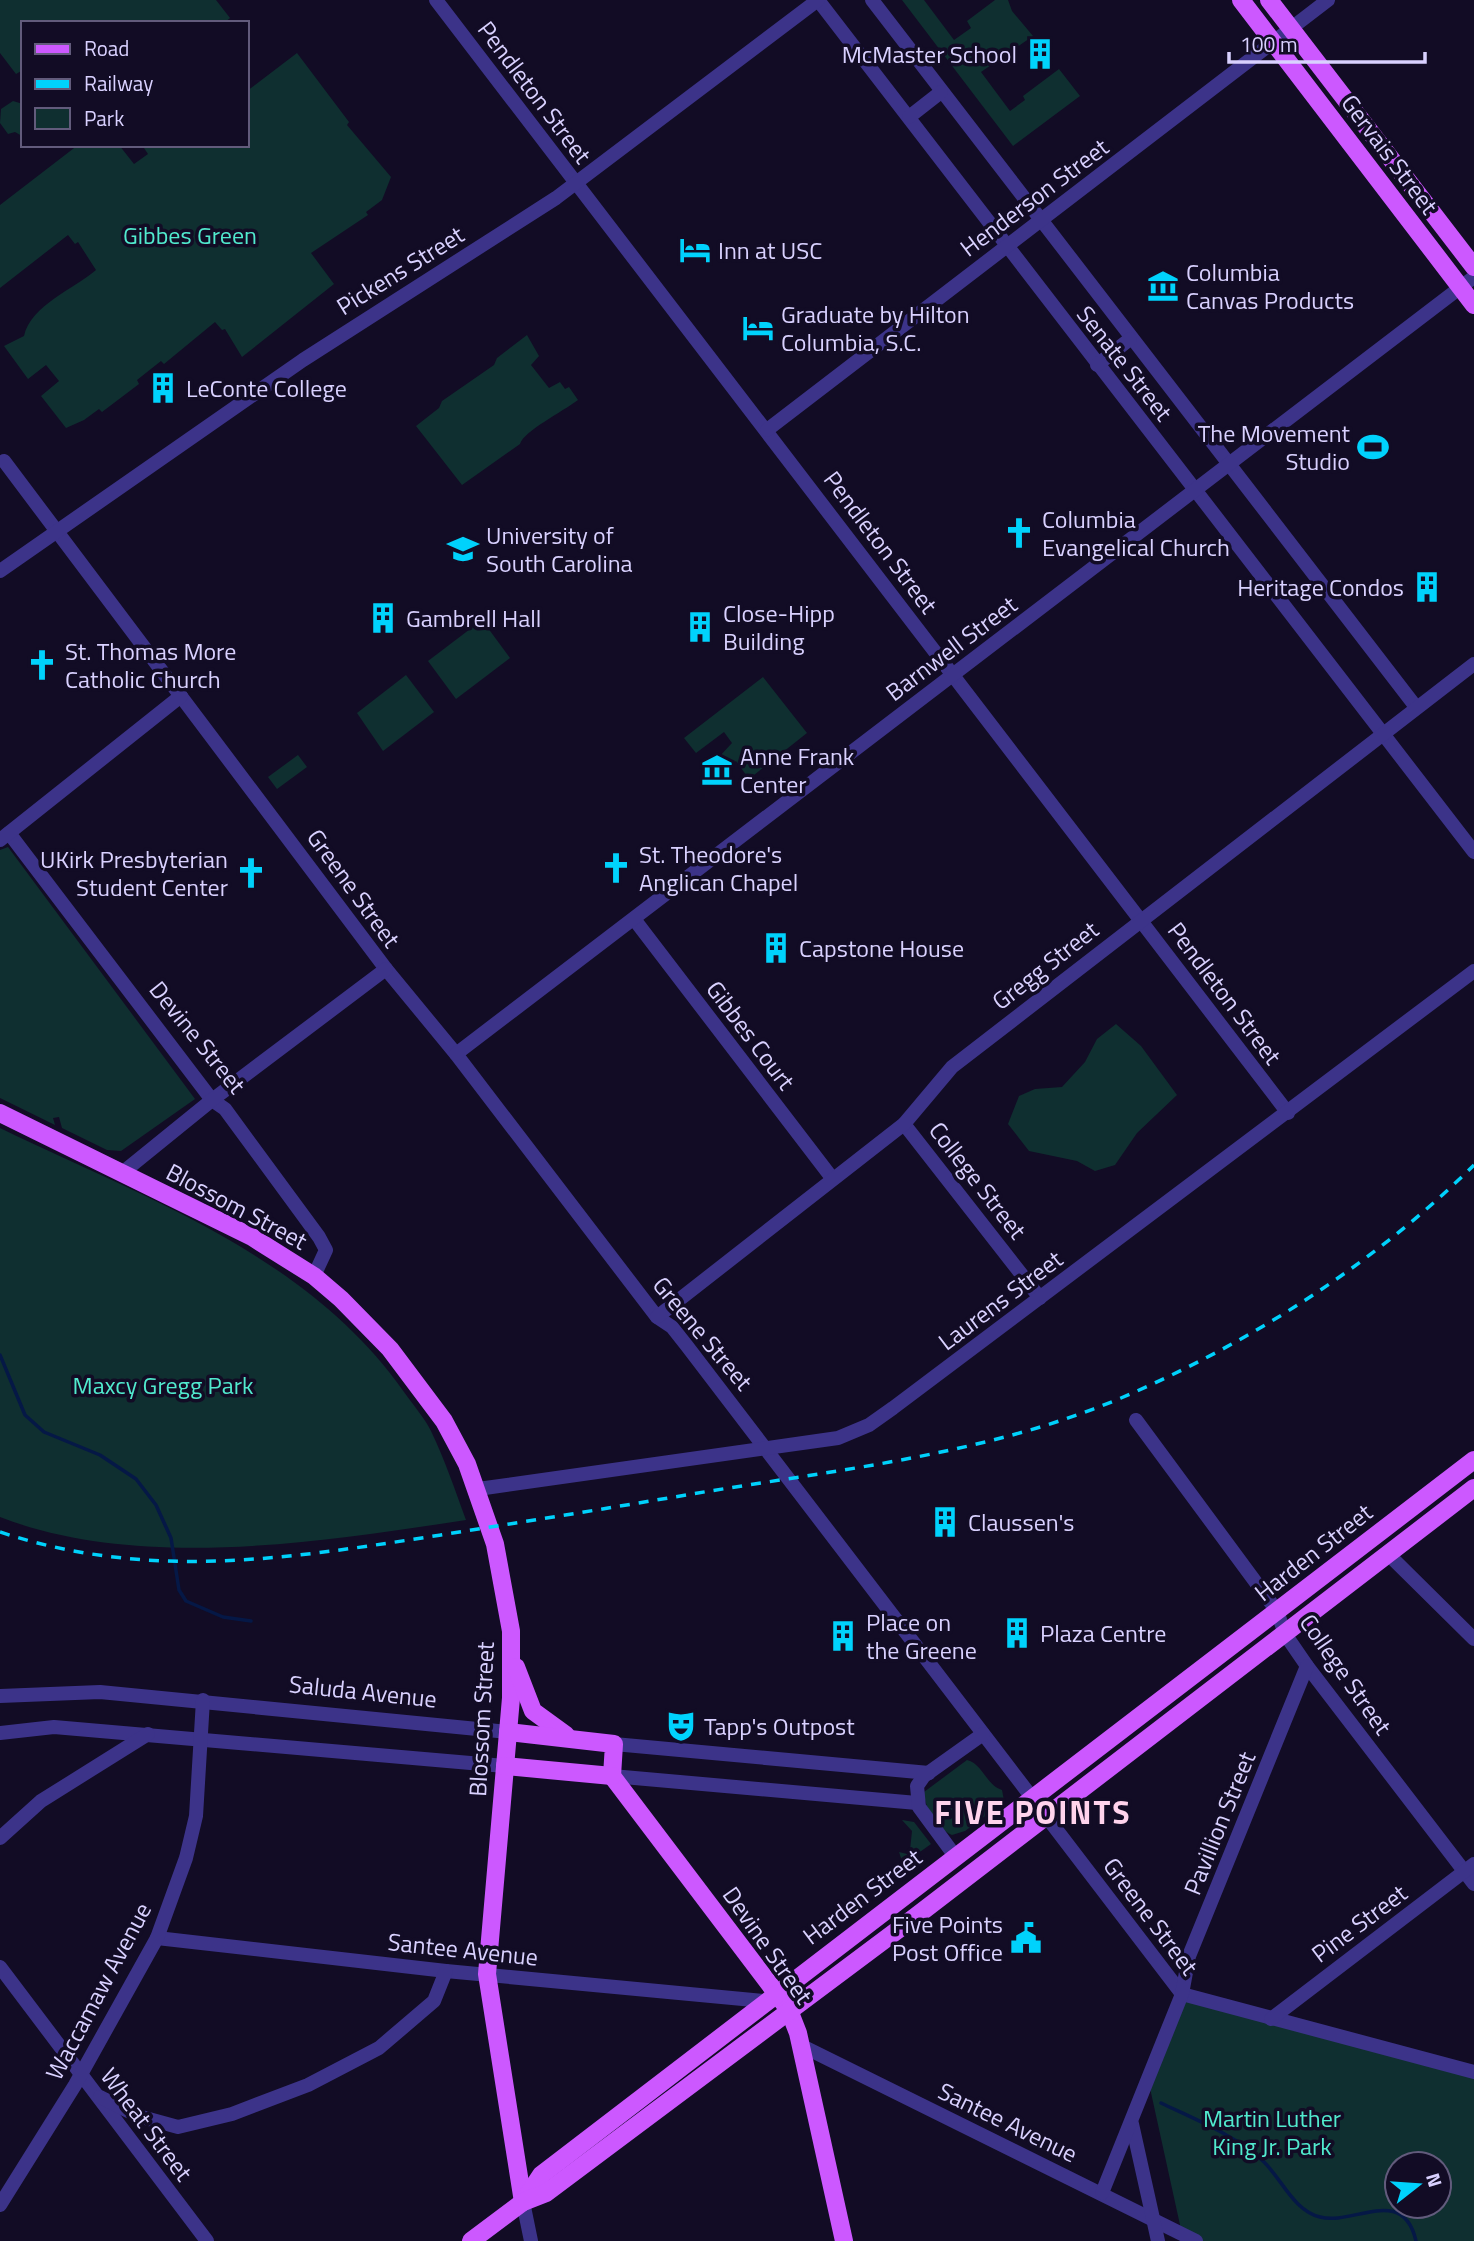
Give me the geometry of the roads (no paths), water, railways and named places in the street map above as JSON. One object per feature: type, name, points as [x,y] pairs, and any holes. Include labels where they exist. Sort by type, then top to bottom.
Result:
[{"type":"main road","name":"Gervais Street","points":[[1241,0],[1467,282],[1474,305]]},
{"type":"main road","name":"Gervais Street","points":[[1269,0],[1297,24],[1474,267]]},
{"type":"main road","name":"Blossom Street","points":[[0,1113],[252,1237],[314,1276],[366,1322],[400,1362],[444,1421],[478,1489],[502,1574],[512,1657],[487,1974],[523,2202]]},
{"type":"main road","name":"Harden Street","points":[[523,2202],[541,2175],[1474,1460]]},
{"type":"main road","name":"Harden Street","points":[[471,2241],[523,2202],[546,2193],[1047,1817],[1474,1488]]},
{"type":"main road","points":[[512,1657],[533,1711],[555,1729],[572,1738]]},
{"type":"main road","name":"Saluda Avenue","points":[[508,1732],[614,1744]]},
{"type":"main road","points":[[505,1766],[612,1776],[614,1744]]},
{"type":"main road","name":"Devine Street","points":[[612,1776],[770,1997],[789,2010],[800,2045],[844,2241]]},
{"type":"street","name":"Pendleton Street","points":[[436,0],[1288,1112]]},
{"type":"street","name":"Pickens Street","points":[[0,570],[54,530],[303,360],[576,184],[818,0]]},
{"type":"street","name":"Senate Street","points":[[818,0],[1474,852]]},
{"type":"street","name":"Senate Street","points":[[872,0],[1416,708]]},
{"type":"street","name":"Henderson Street","points":[[767,430],[1328,0]]},
{"type":"street","points":[[909,117],[941,92]]},
{"type":"street","name":"Barnwell Street","points":[[456,1054],[1467,282]]},
{"type":"street","points":[[1097,365],[1130,339]]},
{"type":"street","name":"Greene Street","points":[[4,461],[386,969],[456,1054],[657,1317],[672,1327],[768,1450],[1182,1994],[1474,2072]]},
{"type":"street","name":"Gregg Street","points":[[657,1317],[904,1124],[952,1066],[1382,732],[1474,664]]},
{"type":"street","points":[[5,837],[181,696]]},
{"type":"street","name":"Devine Street","points":[[5,837],[212,1100],[225,1109],[326,1250],[314,1276]]},
{"type":"street","name":"Gibbes Court","points":[[634,919],[832,1178]]},
{"type":"street","points":[[122,1173],[212,1100],[386,969]]},
{"type":"street","name":"Laurens Street","points":[[478,1489],[768,1450],[838,1438],[869,1425],[1474,971]]},
{"type":"street","name":"College Street","points":[[904,1124],[1040,1298]]},
{"type":"street","name":"College Street","points":[[1136,1420],[1277,1611],[1285,1634],[1307,1666],[1469,1868],[1474,1884]]},
{"type":"street","points":[[1388,1554],[1474,1639]]},
{"type":"street","name":"Pavillion Street","points":[[1102,2193],[1182,1994],[1189,1956],[1307,1666]]},
{"type":"street","name":"Saluda Avenue","points":[[0,1696],[100,1692],[508,1732]]},
{"type":"street","name":"Waccamaw Avenue","points":[[0,2205],[80,2074],[157,1938],[186,1858],[196,1816],[203,1700]]},
{"type":"street","points":[[0,1733],[54,1727],[505,1766]]},
{"type":"street","points":[[0,1838],[41,1801],[148,1734]]},
{"type":"street","points":[[955,1856],[917,1803],[917,1786],[929,1773],[983,1734]]},
{"type":"street","name":"Saluda Avenue","points":[[614,1744],[929,1773]]},
{"type":"street","points":[[612,1776],[917,1803]]},
{"type":"street","name":"Pine Street","points":[[1271,2019],[1469,1868]]},
{"type":"street","name":"Santee Avenue","points":[[157,1938],[446,1971],[770,1997]]},
{"type":"street","name":"Wheat Street","points":[[0,1967],[207,2241]]},
{"type":"street","points":[[100,2097],[138,2116],[177,2127],[232,2114],[308,2085],[379,2048],[434,2001],[446,1971]]},
{"type":"street","name":"Santee Avenue","points":[[800,2045],[1196,2241]]},
{"type":"street","points":[[1132,2124],[1158,2241]]},
{"type":"street","name":"Blossom Street","points":[[523,2202],[531,2241]]},
{"type":"waterway","points":[[0,1355],[25,1415],[44,1432],[100,1455],[136,1479],[156,1505],[171,1538],[179,1590],[186,1601],[223,1617],[251,1621]]},
{"type":"waterway","points":[[1161,2103],[1215,2129],[1253,2152],[1270,2168],[1295,2201],[1311,2213],[1333,2218],[1389,2211],[1400,2214],[1409,2224],[1416,2241]]},
{"type":"railway","points":[[0,1532],[54,1547],[160,1561],[213,1561],[319,1553],[855,1468],[1017,1434],[1070,1418],[1121,1398],[1217,1352],[1263,1326],[1352,1268],[1395,1235],[1474,1165]]},
{"type":"place","name":"McMaster School","points":[[1040,54]]},
{"type":"place","name":"Inn at USC","points":[[695,250]]},
{"type":"place","name":"Columbia Canvas Products","points":[[1163,286]]},
{"type":"place","name":"Graduate by Hilton Columbia, S.C.","points":[[758,328]]},
{"type":"place","name":"LeConte College","points":[[163,388]]},
{"type":"place","name":"The Movement Studio","points":[[1373,447]]},
{"type":"place","name":"Columbia Evangelical Church","points":[[1019,533]]},
{"type":"place","name":"University of South Carolina","points":[[463,549]]},
{"type":"place","name":"Heritage Condos","points":[[1427,587]]},
{"type":"place","name":"Gambrell Hall","points":[[383,618]]},
{"type":"place","name":"Close-Hipp Building","points":[[700,627]]},
{"type":"place","name":"St. Thomas More Catholic Church","points":[[42,665]]},
{"type":"place","name":"Anne Frank Center","points":[[717,770]]},
{"type":"place","name":"St. Theodore's Anglican Chapel","points":[[616,868]]},
{"type":"place","name":"UKirk Presbyterian Student Center","points":[[251,873]]},
{"type":"place","name":"Capstone House","points":[[776,948]]},
{"type":"place","name":"Claussen's","points":[[945,1522]]},
{"type":"place","name":"Plaza Centre","points":[[1017,1633]]},
{"type":"place","name":"Place on the Greene","points":[[843,1636]]},
{"type":"place","name":"Tapp's Outpost","points":[[681,1726]]},
{"type":"place","name":"Five Points Post Office","points":[[1026,1938]]},
{"type":"district","name":"FIVE POINTS","points":[[1033,1812]]},
{"type":"park label","name":"Gibbes Green","points":[[190,235]]},
{"type":"park label","name":"Maxcy Gregg Park","points":[[163,1385]]},
{"type":"park label","name":"Martin Luther King Jr. Park","points":[[1272,2132]]}]
